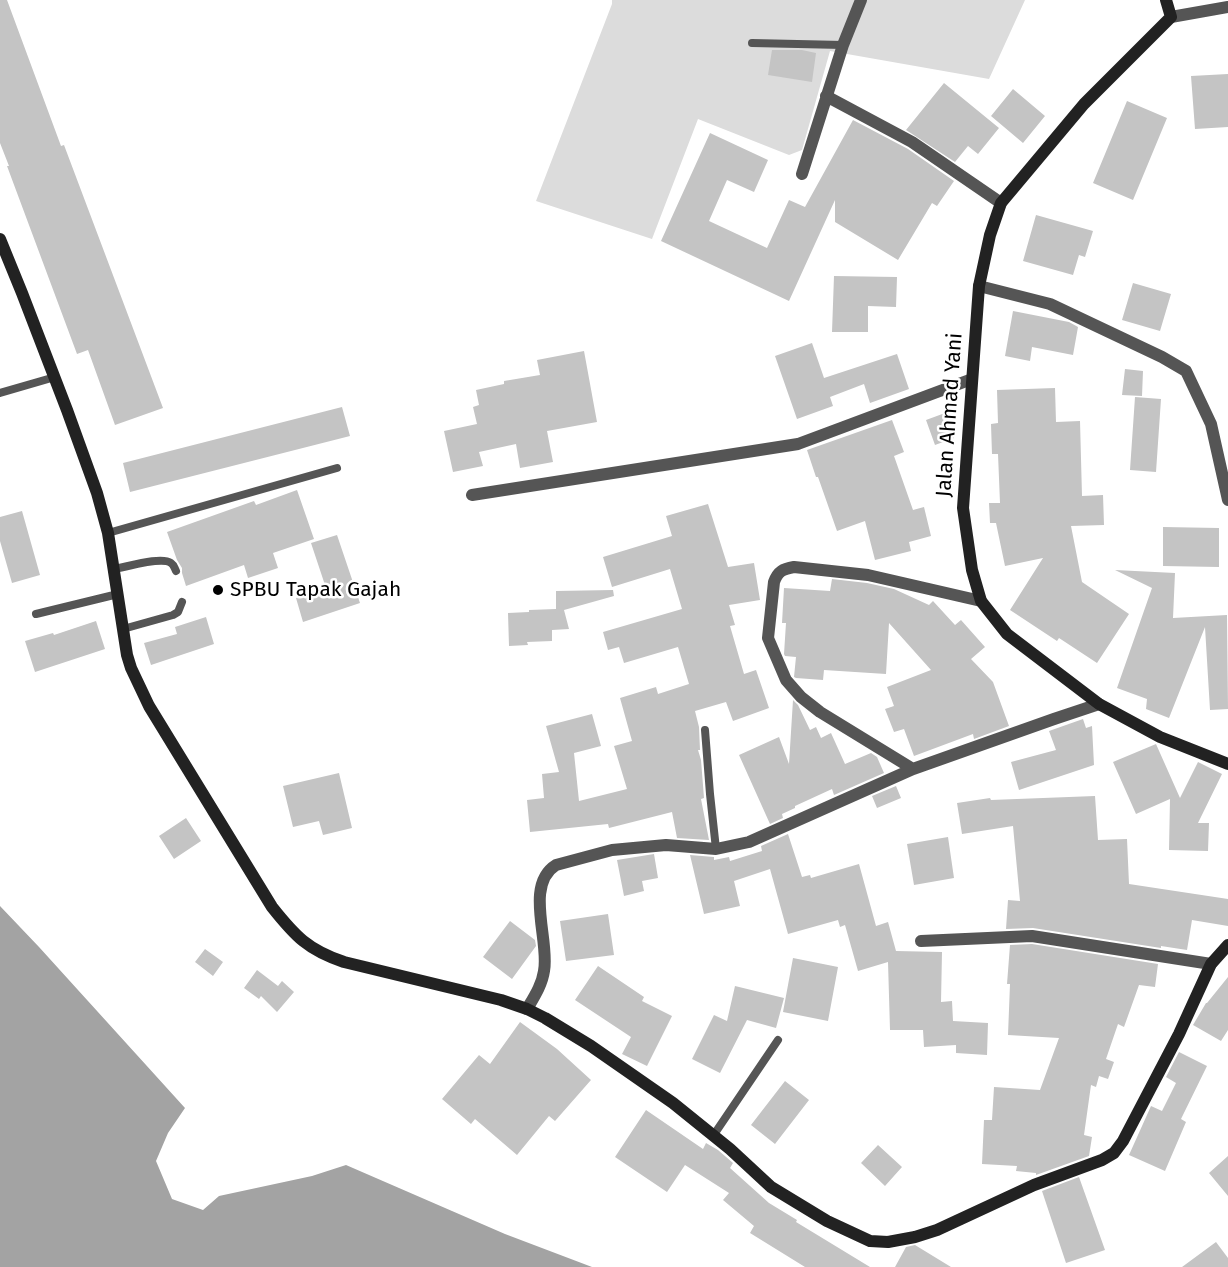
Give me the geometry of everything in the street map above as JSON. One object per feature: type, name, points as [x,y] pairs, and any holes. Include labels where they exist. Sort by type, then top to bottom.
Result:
[{"type":"street","points":[[802,174],[843,45],[861,0]]},
{"type":"street","points":[[1166,0],[1171,17],[1228,7]]},
{"type":"street","name":"Jalan Ahmad Yani","points":[[1171,17],[1084,104],[1001,203],[990,235],[979,286],[963,508],[972,570],[981,601],[1006,634],[1099,704],[1160,737],[1228,764]]},
{"type":"street","points":[[826,96],[912,142],[1001,203]]},
{"type":"street","points":[[0,239],[55,377],[97,494],[108,533],[131,668],[149,706],[272,907],[289,929],[307,945],[326,956],[501,1000],[544,1018],[591,1046],[673,1103],[771,1187],[827,1221],[870,1241],[888,1242],[937,1230],[1034,1185],[1102,1160],[1114,1153],[1123,1141],[1179,1034],[1211,964],[1228,945]]},
{"type":"street","points":[[979,286],[1050,304],[1162,357],[1186,371],[1211,424],[1228,500]]},
{"type":"street","points":[[472,495],[798,444],[972,379]]},
{"type":"street","points":[[913,769],[820,712],[801,698],[786,680],[768,638],[774,582],[777,574],[783,568],[794,567],[868,575],[981,601]]},
{"type":"street","points":[[527,1010],[541,985],[544,972],[545,954],[540,907],[542,883],[550,868],[562,862],[612,850],[666,845],[716,849],[749,842],[913,769],[1099,704]]},
{"type":"street","points":[[921,941],[1032,936],[1211,964]]},
{"type":"lane","points":[[752,43],[843,45]]},
{"type":"lane","points":[[0,393],[55,377]]},
{"type":"lane","points":[[108,533],[337,468]]},
{"type":"lane","points":[[114,569],[156,561],[169,561],[174,565],[176,571]]},
{"type":"lane","points":[[36,614],[118,594]]},
{"type":"lane","points":[[123,629],[172,615],[178,612],[182,602]]},
{"type":"lane","points":[[705,730],[716,849]]},
{"type":"lane","points":[[713,1136],[778,1040]]},
{"type":"shaded area","points":[[612,0],[1025,0],[989,79],[830,51],[802,150],[789,155],[698,119],[652,239],[536,201]]},
{"type":"shaded area","points":[[0,906],[185,1108],[168,1133],[156,1161],[172,1199],[203,1210],[219,1196],[312,1176],[346,1165],[505,1234],[592,1267],[0,1267]]},
{"type":"building","points":[[0,0],[7,0],[163,408],[115,425],[88,350],[77,354],[0,143]]},
{"type":"building","points":[[772,50],[802,50],[816,53],[812,82],[768,75]]},
{"type":"building","points":[[1228,74],[1228,127],[1195,129],[1191,76]]},
{"type":"building","points":[[944,83],[999,128],[978,154],[968,146],[955,162],[906,130]]},
{"type":"building","points":[[1013,89],[1045,116],[1023,143],[991,116]]},
{"type":"building","points":[[1127,101],[1167,118],[1133,200],[1093,183]]},
{"type":"building","points":[[853,120],[908,149],[954,181],[937,206],[932,203],[898,260],[835,222],[835,200],[789,301],[661,241],[710,133],[768,160],[754,192],[727,180],[709,221],[767,248],[789,200],[805,207]]},
{"type":"building","points":[[1036,215],[1093,231],[1085,257],[1079,255],[1073,275],[1023,261]]},
{"type":"building","points":[[834,276],[897,277],[896,307],[868,306],[868,332],[832,332]]},
{"type":"building","points":[[1133,283],[1171,294],[1160,331],[1122,320]]},
{"type":"building","points":[[1013,311],[1069,322],[1078,327],[1073,355],[1032,347],[1030,361],[1005,356]]},
{"type":"building","points":[[812,343],[824,378],[897,354],[909,389],[870,403],[864,384],[830,397],[833,406],[797,419],[775,356]]},
{"type":"building","points":[[584,351],[597,422],[547,431],[553,462],[520,468],[516,444],[479,452],[483,466],[453,472],[444,431],[477,424],[473,407],[479,405],[476,390],[504,384],[504,381],[540,375],[537,360]]},
{"type":"building","points":[[1125,369],[1143,371],[1142,396],[1122,395]]},
{"type":"building","points":[[1055,388],[1056,422],[1080,421],[1082,496],[1103,495],[1104,525],[1071,526],[1082,582],[1129,614],[1097,663],[1059,638],[1057,641],[1010,610],[1043,558],[1005,566],[996,523],[990,523],[989,503],[1000,503],[998,454],[992,454],[991,424],[998,423],[997,390]]},
{"type":"building","points":[[1135,397],[1161,399],[1156,472],[1130,470]]},
{"type":"building","points":[[342,407],[350,436],[130,492],[123,463]]},
{"type":"building","points":[[945,413],[954,438],[935,445],[926,420]]},
{"type":"building","points":[[892,420],[904,452],[894,456],[913,510],[924,507],[931,536],[909,542],[911,551],[875,560],[865,521],[837,531],[807,450]]},
{"type":"building","points":[[297,490],[314,539],[273,553],[278,568],[248,578],[244,565],[186,586],[182,568],[167,532],[254,501],[256,505]]},
{"type":"building","points":[[708,504],[728,567],[754,563],[760,600],[729,605],[735,625],[730,626],[744,674],[756,670],[769,708],[733,721],[726,702],[695,711],[699,727],[700,750],[698,750],[704,798],[701,799],[709,840],[677,838],[672,812],[609,828],[608,824],[530,832],[527,800],[544,798],[542,774],[559,772],[546,726],[592,714],[601,746],[574,753],[579,801],[627,789],[614,746],[632,741],[620,698],[656,687],[658,694],[689,684],[678,647],[624,663],[619,647],[608,650],[603,632],[682,609],[670,569],[612,587],[603,557],[672,536],[666,516]]},
{"type":"building","points":[[22,511],[40,575],[12,583],[0,541],[0,517]]},
{"type":"building","points":[[1163,527],[1219,528],[1219,567],[1163,566]]},
{"type":"building","points":[[337,535],[360,603],[303,622],[296,598],[326,588],[311,543]]},
{"type":"building","points":[[1115,570],[1175,573],[1173,618],[1227,615],[1228,709],[1210,710],[1205,627],[1169,718],[1146,709],[1147,699],[1117,688],[1152,588]]},
{"type":"building","points":[[832,579],[894,589],[929,605],[933,601],[955,625],[961,620],[985,647],[971,659],[993,682],[1009,726],[974,739],[973,734],[914,756],[904,729],[894,732],[885,709],[894,706],[887,687],[931,670],[889,623],[886,674],[824,670],[823,680],[794,677],[796,657],[784,654],[786,623],[782,623],[784,588],[830,591]]},
{"type":"building","points":[[613,590],[614,596],[564,610],[569,629],[552,630],[552,641],[527,642],[528,645],[509,646],[508,613],[556,609],[556,591]]},
{"type":"building","points":[[206,617],[214,644],[151,665],[144,643],[177,634],[175,627]]},
{"type":"building","points":[[96,621],[105,649],[35,672],[25,641],[53,633],[54,635]]},
{"type":"building","points":[[793,700],[798,705],[810,730],[816,727],[821,738],[831,733],[845,764],[871,753],[877,757],[884,773],[834,795],[832,789],[795,806],[782,814],[783,818],[770,824],[739,755],[779,737],[789,764]]},
{"type":"building","points":[[1083,719],[1086,728],[1092,726],[1094,765],[1019,790],[1011,762],[1056,750],[1049,731]]},
{"type":"building","points":[[1156,744],[1180,798],[1198,762],[1222,774],[1198,823],[1209,823],[1208,851],[1169,850],[1170,799],[1136,814],[1113,762]]},
{"type":"building","points":[[339,773],[352,828],[323,835],[319,821],[293,827],[283,786]]},
{"type":"building","points":[[896,786],[901,798],[877,808],[872,796]]},
{"type":"building","points":[[1095,796],[1098,840],[1127,839],[1129,884],[1228,899],[1228,926],[1192,920],[1187,950],[1033,928],[1006,929],[1008,900],[1020,901],[1013,826],[962,834],[957,803],[990,798],[991,800]]},
{"type":"building","points":[[186,818],[201,841],[174,859],[159,836]]},
{"type":"building","points":[[788,834],[802,877],[810,875],[811,878],[859,864],[876,926],[888,922],[896,951],[942,952],[941,1002],[952,1001],[953,1021],[988,1023],[987,1055],[956,1053],[956,1045],[924,1047],[923,1030],[890,1030],[888,962],[858,971],[845,925],[840,927],[838,920],[788,934],[770,869],[734,881],[740,906],[704,914],[690,855],[714,857],[714,860],[729,857],[730,861],[762,851],[761,846]]},
{"type":"building","points":[[948,837],[954,878],[914,885],[907,844]]},
{"type":"building","points":[[654,854],[658,878],[642,881],[644,891],[624,896],[617,860]]},
{"type":"building","points":[[608,914],[614,955],[566,961],[560,921]]},
{"type":"building","points":[[510,921],[535,940],[536,946],[512,979],[483,957]]},
{"type":"building","points":[[1032,944],[1158,964],[1155,987],[1139,985],[1124,1027],[1118,1024],[1106,1059],[1114,1062],[1108,1079],[1099,1076],[1096,1087],[1091,1085],[1084,1135],[1092,1137],[1089,1156],[1036,1175],[1036,1173],[1016,1171],[1017,1166],[982,1164],[984,1120],[992,1120],[994,1087],[1040,1090],[1059,1038],[1008,1035],[1010,984],[1007,984],[1010,945]]},
{"type":"building","points":[[205,949],[223,962],[213,976],[195,962]]},
{"type":"building","points":[[793,958],[838,967],[828,1021],[783,1012]]},
{"type":"building","points":[[598,966],[644,997],[642,1001],[672,1016],[647,1066],[622,1054],[631,1037],[575,1000]]},
{"type":"building","points":[[257,970],[278,986],[282,981],[294,992],[277,1012],[261,996],[259,999],[244,988]]},
{"type":"building","points":[[1228,977],[1228,1030],[1221,1041],[1193,1025],[1206,1003]]},
{"type":"building","points":[[735,986],[784,998],[776,1028],[747,1020],[720,1073],[692,1059],[714,1015],[727,1021]]},
{"type":"building","points":[[520,1022],[557,1049],[591,1080],[555,1121],[549,1116],[517,1155],[475,1119],[471,1124],[442,1099],[479,1055],[490,1064]]},
{"type":"building","points":[[1179,1052],[1207,1066],[1181,1119],[1186,1122],[1165,1171],[1129,1155],[1151,1106],[1162,1111],[1176,1083],[1166,1077]]},
{"type":"building","points":[[785,1081],[809,1100],[775,1144],[751,1125]]},
{"type":"building","points":[[646,1110],[703,1149],[706,1143],[718,1150],[733,1163],[730,1168],[769,1203],[870,1267],[805,1267],[750,1233],[754,1226],[723,1200],[729,1193],[685,1165],[667,1192],[615,1157]]},
{"type":"building","points":[[878,1145],[902,1167],[885,1186],[861,1163]]},
{"type":"building","points":[[1228,1156],[1228,1196],[1209,1173]]},
{"type":"building","points":[[1079,1177],[1105,1250],[1066,1263],[1042,1191]]},
{"type":"building","points":[[1216,1242],[1228,1258],[1228,1267],[1182,1267]]},
{"type":"building","points":[[915,1245],[951,1267],[895,1267],[906,1247]]},
{"type":"place","name":"SPBU Tapak Gajah","points":[[218,590]]}]
